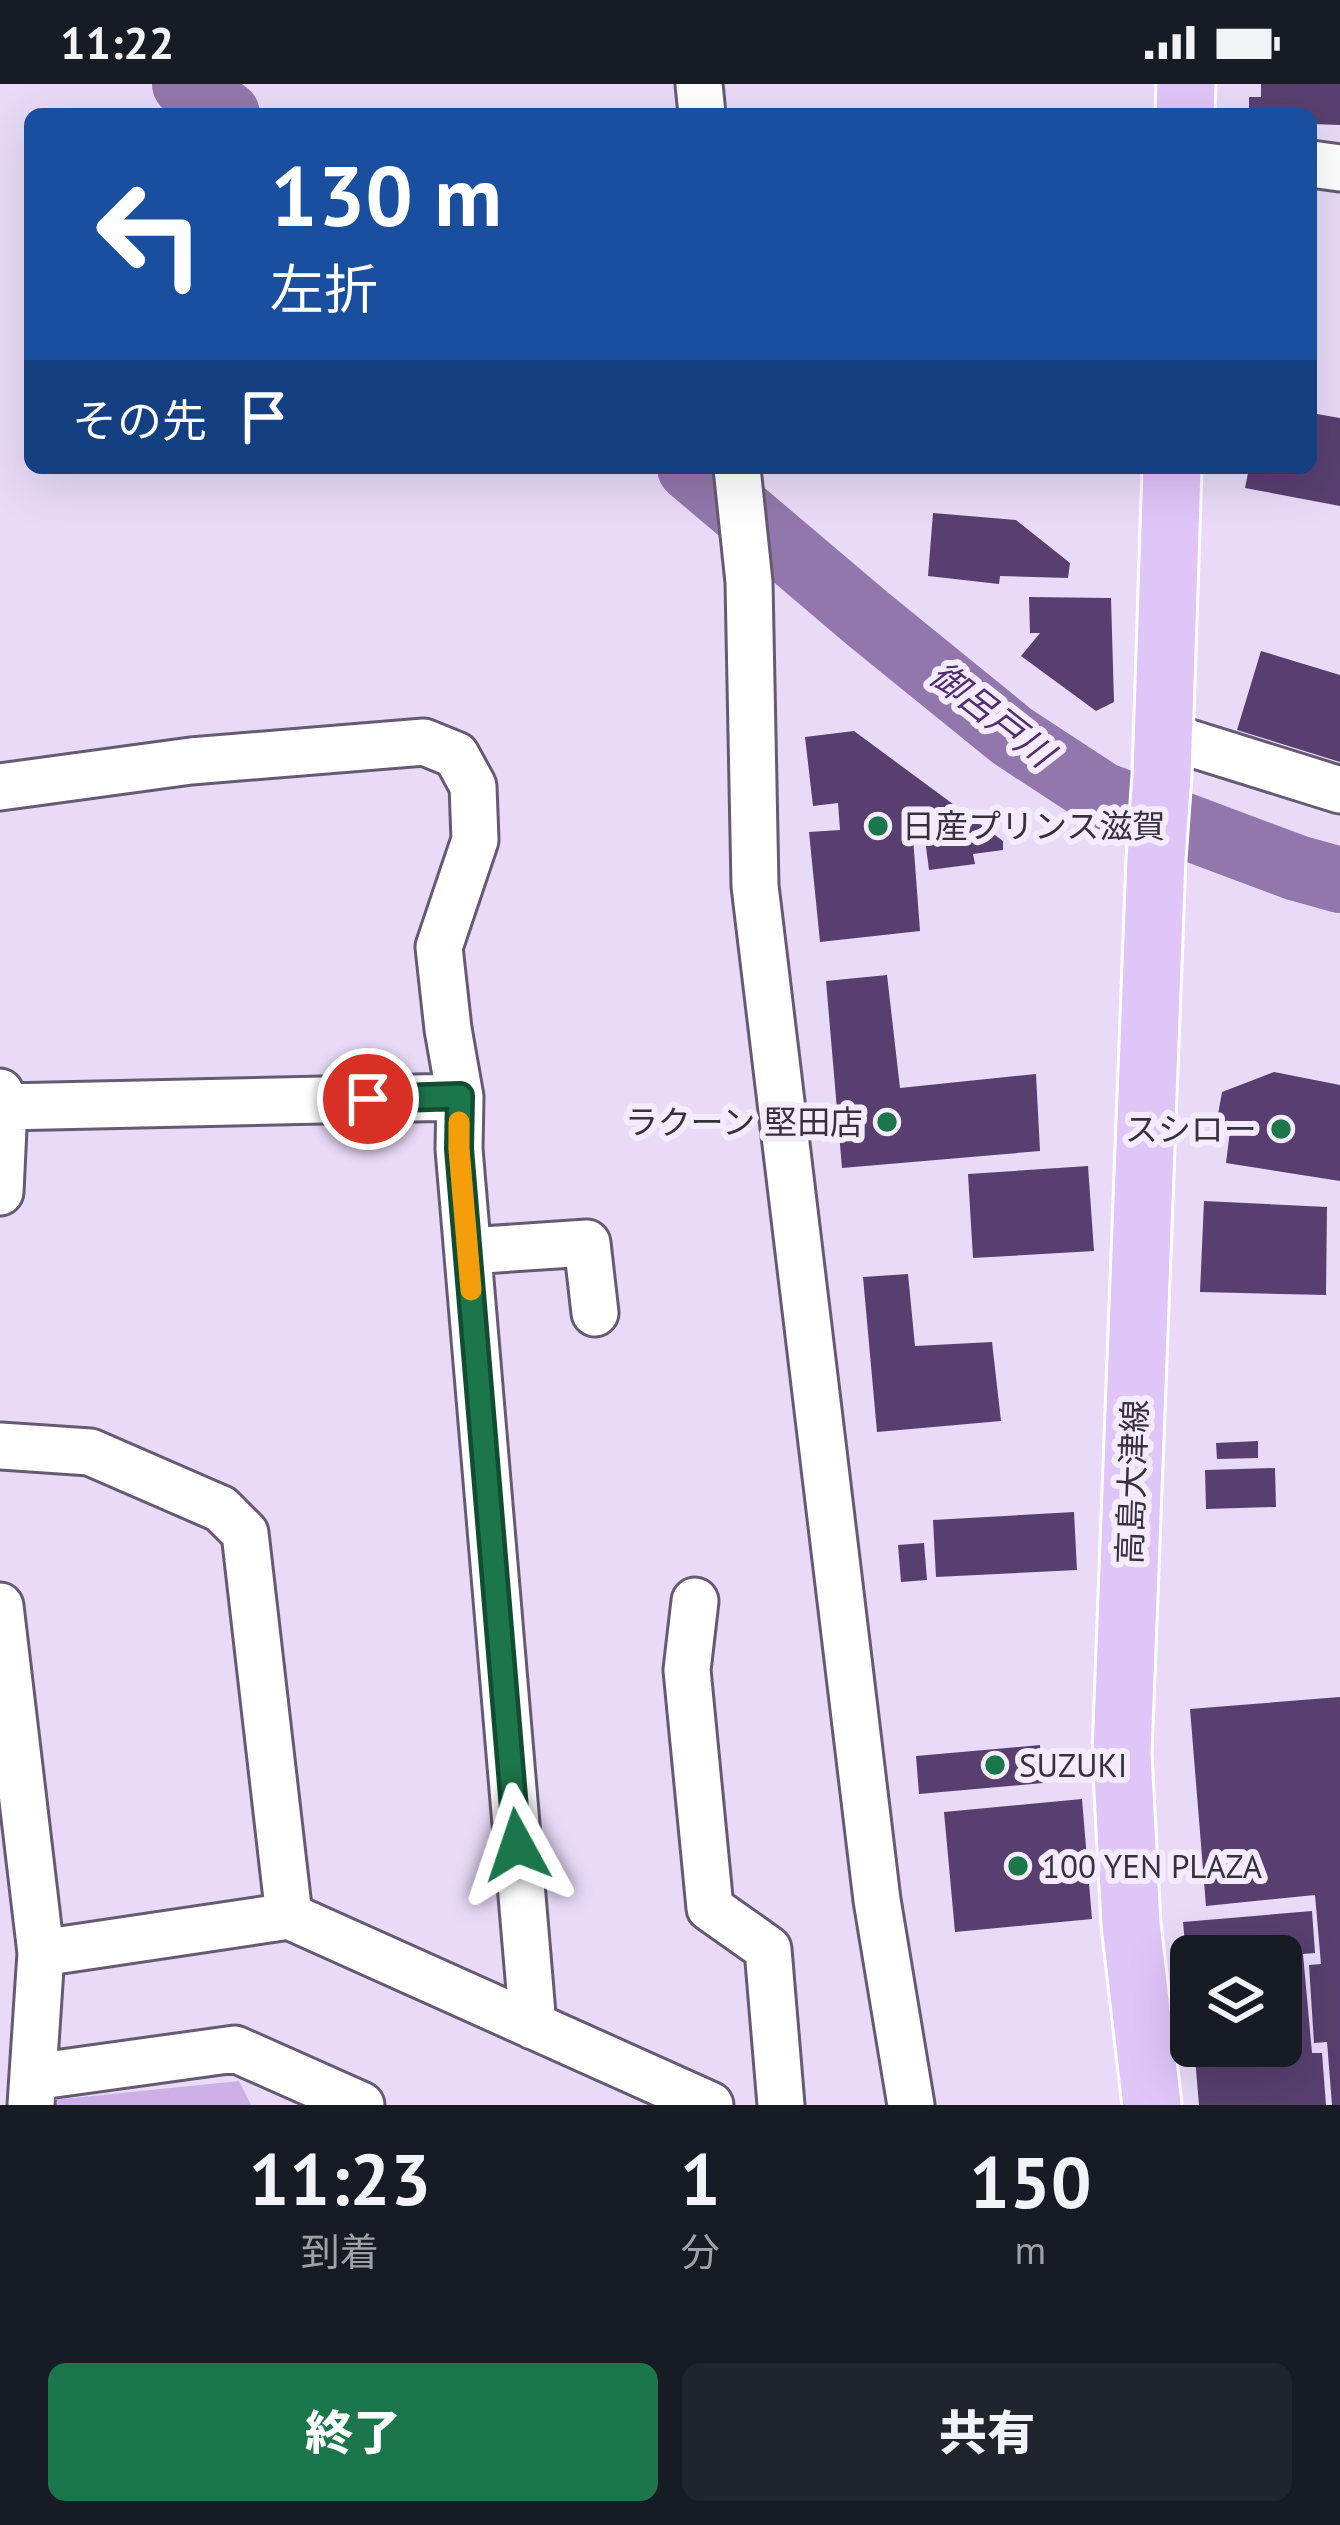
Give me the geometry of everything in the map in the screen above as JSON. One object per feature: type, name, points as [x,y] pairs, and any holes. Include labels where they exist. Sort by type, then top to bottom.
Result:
[{"type":"main road","points":[[1163,755],[1172,474]]},
{"type":"main road","name":"高島大津線","points":[[1152,2105],[1131,1924],[1122,1754],[1163,755]]},
{"type":"street","points":[[738,474],[749,582],[755,886],[877,1900],[911,2105]]},
{"type":"street","points":[[0,787],[191,761],[424,742],[456,755],[473,786],[475,840],[439,947],[460,1096],[459,1149],[532,2026]]},
{"type":"street","points":[[1163,755],[1340,790]]},
{"type":"street","points":[[0,1192],[2,1100],[460,1096]]},
{"type":"street","points":[[467,1251],[587,1244],[595,1313]]},
{"type":"street","points":[[0,1446],[90,1451],[221,1509],[245,1533],[289,1916]]},
{"type":"street","points":[[695,1601],[687,1670],[710,1908],[768,1948],[781,2105]]},
{"type":"street","points":[[0,1606],[15,1854],[41,1953],[32,2091],[235,2049],[361,2105]]},
{"type":"street","points":[[41,1953],[289,1916],[710,2105]]},
{"type":"shaded area","points":[[239,2081],[251,2105],[51,2105],[53,2100]]},
{"type":"building","points":[[1261,84],[1340,84],[1340,125],[1317,124],[1317,108],[1249,108],[1249,97],[1261,97]]},
{"type":"building","points":[[1317,414],[1340,418],[1340,506],[1245,488],[1248,474],[1317,474]]},
{"type":"building","points":[[933,513],[1016,520],[1070,563],[1068,578],[1000,576],[999,584],[928,576]]},
{"type":"building","points":[[1029,597],[1111,598],[1114,702],[1096,711],[1021,656],[1040,633],[1030,633]]},
{"type":"building","points":[[1261,651],[1340,675],[1340,762],[1237,730]]},
{"type":"building","points":[[854,731],[1003,841],[1003,850],[973,854],[975,864],[929,870],[923,824],[912,824],[920,931],[820,942],[809,832],[840,830],[838,803],[813,806],[805,737]]},
{"type":"building","points":[[887,975],[900,1088],[1036,1074],[1040,1151],[842,1168],[826,981]]},
{"type":"building","name":"スシロー","points":[[1274,1072],[1340,1085],[1340,1181],[1226,1163],[1230,1131],[1216,1126],[1222,1092]]},
{"type":"building","points":[[1088,1166],[1094,1251],[973,1258],[968,1174]]},
{"type":"building","points":[[1204,1201],[1327,1207],[1326,1295],[1200,1292]]},
{"type":"building","points":[[908,1274],[915,1346],[992,1342],[1001,1421],[877,1432],[863,1277]]},
{"type":"building","points":[[1258,1441],[1258,1458],[1217,1459],[1216,1443]]},
{"type":"building","points":[[1275,1468],[1276,1507],[1206,1509],[1205,1470]]},
{"type":"building","points":[[1074,1512],[1077,1570],[936,1577],[933,1520]]},
{"type":"building","points":[[924,1543],[927,1580],[901,1582],[898,1545]]},
{"type":"building","points":[[1340,1697],[1340,2105],[1332,2105],[1327,2042],[1314,2043],[1309,1965],[1321,1964],[1315,1895],[1206,1906],[1190,1709]]},
{"type":"building","points":[[1040,1745],[1043,1783],[919,1794],[916,1756]]},
{"type":"building","name":"100 YEN PLAZA","points":[[1082,1799],[1092,1919],[955,1932],[944,1812]]},
{"type":"building","points":[[1312,1911],[1315,1953],[1303,1954],[1312,2053],[1322,2053],[1326,2105],[1199,2105],[1196,2067],[1302,2067],[1302,1935],[1184,1935],[1183,1922]]},
{"type":"waterway","name":"御呂戸川","points":[[185,84],[219,108]]},
{"type":"waterway","name":"御呂戸川","points":[[697,474],[1012,736],[1102,795],[1340,880]]},
{"type":"slow traffic","points":[[459,1122],[471,1290]]},
{"type":"place","name":"日産プリンス滋賀","points":[[878,826]]},
{"type":"place","name":"ラクーン 堅田店","points":[[887,1122]]},
{"type":"place","name":"スシロー","points":[[1281,1129]]},
{"type":"place","name":"SUZUKI","points":[[995,1765]]},
{"type":"place","name":"100 YEN PLAZA","points":[[1018,1866]]},
{"type":"route","points":[[368,1099],[460,1096],[459,1149],[517,1845]]}]
